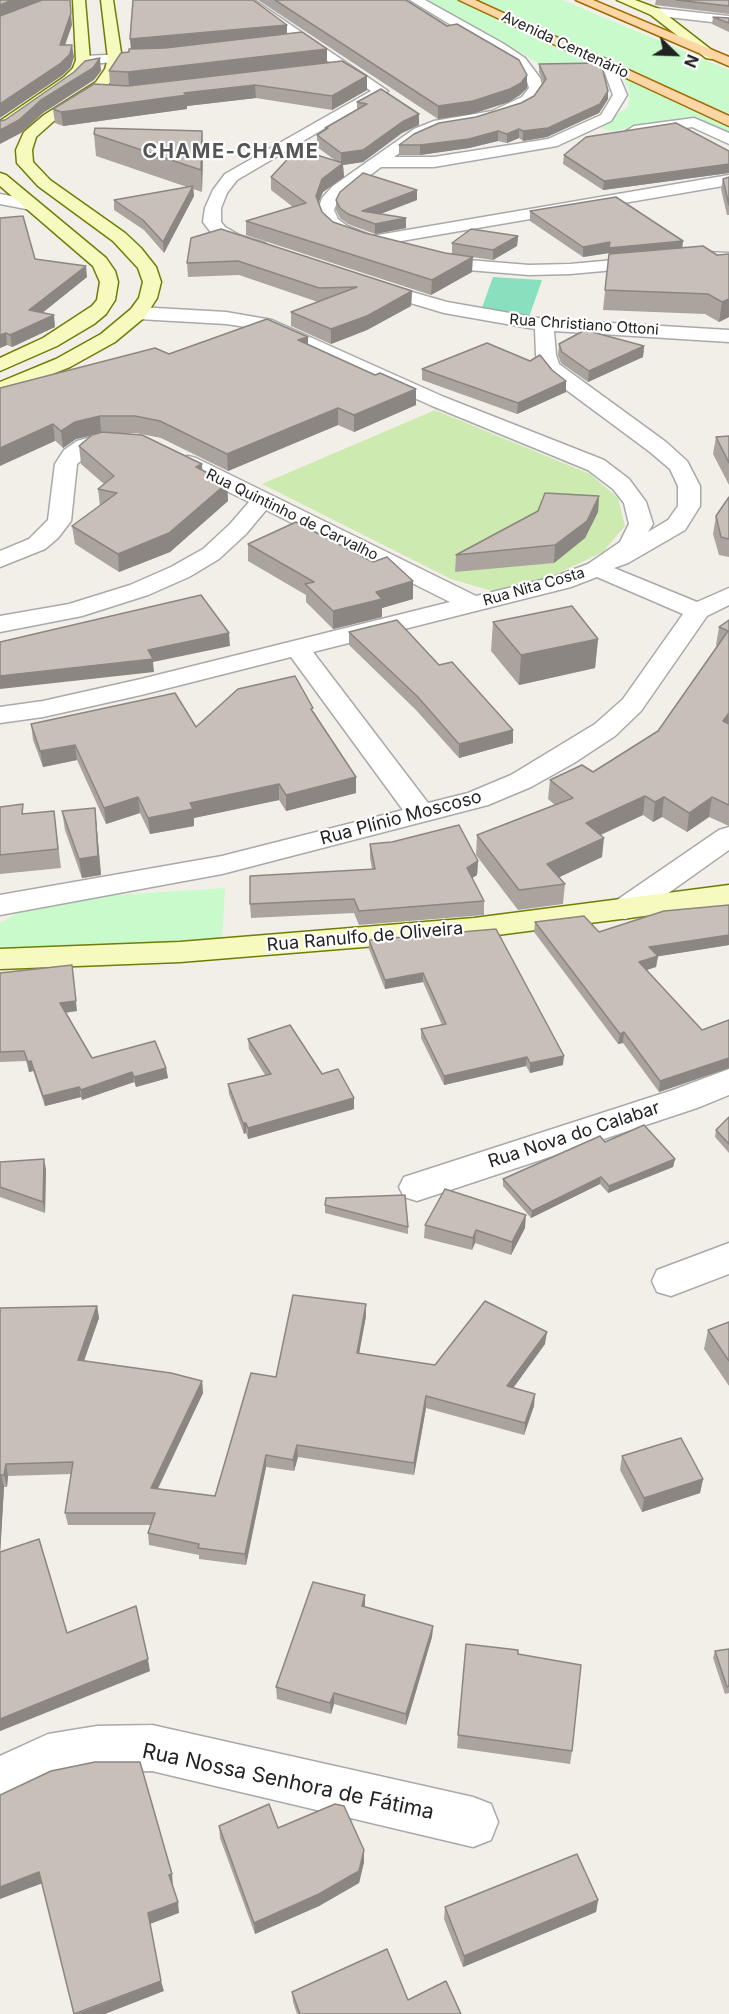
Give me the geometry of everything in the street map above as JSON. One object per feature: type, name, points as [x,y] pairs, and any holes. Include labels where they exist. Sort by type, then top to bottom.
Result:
[{"type":"main road","points":[[0,128],[69,80],[79,70],[83,60],[79,0]]},
{"type":"main road","points":[[0,389],[32,377],[82,353],[120,329],[138,313],[148,298],[152,282],[147,267],[119,237],[33,173],[25,163],[24,150],[29,135],[49,118],[93,91],[107,78],[115,59],[107,0]]},
{"type":"main road","name":"Avenida Centenário","points":[[465,0],[729,122]]},
{"type":"main road","points":[[582,0],[729,62]]},
{"type":"main road","points":[[623,0],[655,12],[711,55]]},
{"type":"main road","points":[[0,133],[29,135]]},
{"type":"main road","points":[[0,178],[100,262],[106,271],[109,292],[99,310],[87,320],[50,342],[0,365]]},
{"type":"main road","name":"Rua Ranulfo de Oliveira","points":[[0,959],[192,951],[474,928],[729,895]]},
{"type":"street","points":[[246,0],[385,94],[251,163],[231,177],[219,193],[213,208],[212,222],[219,231],[233,239],[273,251]]},
{"type":"street","points":[[416,0],[520,61],[533,78],[536,88],[528,100],[496,115],[434,126],[408,138],[330,198],[326,210],[330,221],[341,230],[372,240],[468,265],[530,270],[570,269],[704,257],[729,258]]},
{"type":"street","points":[[655,12],[729,20]]},
{"type":"street","points":[[283,43],[307,40]]},
{"type":"street","points":[[83,60],[166,56]]},
{"type":"street","points":[[552,143],[606,118],[612,111],[620,95],[611,72],[600,62]]},
{"type":"street","points":[[324,70],[347,67]]},
{"type":"street","points":[[93,91],[117,94]]},
{"type":"street","points":[[416,115],[434,126]]},
{"type":"street","points":[[375,162],[427,163],[694,122],[729,139]]},
{"type":"street","points":[[372,240],[729,180]]},
{"type":"street","points":[[0,199],[31,205]]},
{"type":"street","name":"Rua Christiano Ottoni","points":[[350,277],[444,307],[544,325],[729,336]]},
{"type":"street","name":"Rua Nita Costa","points":[[0,716],[54,707],[298,649],[562,582],[597,569],[629,546],[641,524],[635,502],[621,484],[596,465],[437,401],[265,324],[238,319],[138,313]]},
{"type":"street","points":[[544,325],[546,355],[550,366],[560,376],[658,447],[679,466],[689,486],[689,506],[677,525],[654,540],[597,569]]},
{"type":"street","points":[[0,560],[36,544],[50,533],[59,520],[63,478],[66,464],[72,454],[85,446],[102,441],[119,440],[144,443]]},
{"type":"street","name":"Rua Quintinho de Carvalho","points":[[172,455],[473,604]]},
{"type":"street","points":[[0,624],[73,610],[139,590],[180,572],[211,554],[238,529],[262,501]]},
{"type":"street","points":[[597,569],[698,611]]},
{"type":"street","name":"Rua Plínio Moscoso","points":[[0,905],[222,865],[477,799],[521,781],[564,757],[605,730],[632,705],[698,611],[729,595]]},
{"type":"street","points":[[298,649],[421,814]]},
{"type":"street","points":[[625,909],[729,836]]},
{"type":"street","name":"Rua Nova do Calabar","points":[[417,1187],[685,1099],[729,1081]]},
{"type":"street","points":[[671,1281],[729,1258]]},
{"type":"street","name":"Rua Nossa Senhora de Fátima","points":[[0,1782],[48,1758],[97,1749],[152,1748],[375,1802],[473,1822]]},
{"type":"green space","points":[[425,0],[457,0],[593,62],[597,68],[543,70],[534,60]]},
{"type":"green space","points":[[476,0],[562,0],[729,70],[729,114]]},
{"type":"green space","points":[[623,76],[729,125],[729,135],[688,117],[612,131],[604,129],[601,126],[628,107],[630,94]]},
{"type":"green space","points":[[493,277],[542,280],[529,317],[480,313]]},
{"type":"green space","points":[[435,410],[590,474],[618,498],[625,526],[603,552],[550,577],[492,591],[451,579],[262,484]]},
{"type":"green space","points":[[225,888],[222,939],[55,955],[0,951],[0,923],[25,909],[117,895]]},
{"type":"building","points":[[0,0],[12,0],[0,5]]},
{"type":"building","points":[[42,0],[70,0],[71,13],[60,45],[72,45],[70,54],[61,63],[0,104],[0,16]]},
{"type":"building","points":[[133,0],[253,0],[287,25],[130,39]]},
{"type":"building","points":[[275,0],[406,0],[447,26],[457,24],[519,60],[527,75],[521,83],[510,89],[473,101],[438,106]]},
{"type":"building","points":[[676,0],[729,0],[729,6]]},
{"type":"building","points":[[713,17],[729,18],[729,23]]},
{"type":"building","points":[[302,32],[327,49],[128,72],[109,71],[121,53],[129,52],[129,49],[165,48]]},
{"type":"building","points":[[100,58],[93,68],[41,100],[19,120],[0,130],[0,121],[5,120],[74,72],[85,61]]},
{"type":"building","points":[[342,61],[367,76],[332,96],[255,85],[184,93],[187,95],[61,112],[53,109],[94,84],[128,86]]},
{"type":"building","points":[[601,63],[608,91],[600,104],[548,128],[523,131],[519,129],[507,134],[498,131],[469,139],[399,145],[414,134],[439,123],[476,117],[521,103],[534,96],[546,79],[539,64]]},
{"type":"building","points":[[381,89],[419,114],[402,122],[363,150],[341,153],[317,135],[367,104],[357,102]]},
{"type":"building","points":[[676,123],[729,151],[729,164],[604,181],[564,155],[586,137]]},
{"type":"building","points":[[95,128],[202,131],[201,170],[94,134]]},
{"type":"building","points":[[297,149],[343,163],[322,179],[316,196],[322,212],[333,222],[365,233],[445,253],[473,257],[432,280],[246,221],[306,203],[271,177]]},
{"type":"building","points":[[363,173],[417,190],[362,211],[406,218],[375,224],[348,214],[340,208],[336,200],[340,192]]},
{"type":"building","points":[[729,177],[729,205],[723,179]]},
{"type":"building","points":[[193,186],[163,242],[143,220],[114,200]]},
{"type":"building","points":[[616,197],[683,241],[609,248],[610,242],[583,247],[530,211]]},
{"type":"building","points":[[23,216],[35,259],[86,266],[29,310],[54,315],[10,335],[6,333],[0,335],[0,218]]},
{"type":"building","points":[[221,229],[412,291],[367,316],[331,329],[291,312],[357,287],[319,288],[238,261],[187,263],[191,238]]},
{"type":"building","points":[[471,229],[518,236],[493,250],[452,243]]},
{"type":"building","points":[[703,246],[717,255],[729,254],[729,299],[722,302],[708,294],[605,290],[609,254]]},
{"type":"building","points":[[267,319],[308,337],[298,340],[375,375],[380,373],[416,389],[354,415],[338,408],[227,454],[160,421],[135,416],[100,416],[75,422],[61,431],[53,424],[0,448],[0,388],[155,348],[169,354]]},
{"type":"building","points":[[585,330],[644,346],[589,371],[562,352],[559,344]]},
{"type":"building","points":[[487,343],[530,361],[540,355],[552,370],[566,381],[518,403],[422,369]]},
{"type":"building","points":[[102,432],[142,435],[202,464],[196,467],[227,483],[169,533],[118,554],[72,526],[117,493],[98,489],[114,476],[79,446],[92,435]]},
{"type":"building","points":[[729,436],[729,463],[716,437]]},
{"type":"building","points":[[545,493],[599,496],[587,521],[555,545],[456,555],[538,511]]},
{"type":"building","points":[[729,497],[729,539],[721,537],[716,516]]},
{"type":"building","points":[[296,522],[373,562],[387,557],[413,581],[376,592],[382,599],[333,611],[305,584],[314,582],[248,544]]},
{"type":"building","points":[[201,595],[229,633],[148,650],[153,659],[0,676],[0,642]]},
{"type":"building","points":[[572,606],[598,639],[521,655],[493,622]]},
{"type":"building","points":[[397,620],[439,665],[452,662],[513,730],[459,744],[417,696],[349,632]]},
{"type":"building","points":[[729,620],[729,713],[723,721],[729,724],[729,805],[712,797],[689,813],[664,797],[655,802],[645,796],[586,823],[604,838],[547,864],[565,884],[519,890],[477,835],[573,798],[550,780],[582,765],[593,772],[658,731],[728,631],[719,627]]},
{"type":"building","points":[[295,676],[313,708],[311,709],[356,777],[286,795],[279,784],[190,803],[193,809],[148,818],[138,797],[104,808],[75,745],[40,751],[31,724],[175,693],[196,727],[238,689]]},
{"type":"building","points":[[23,804],[22,814],[54,811],[58,849],[0,855],[0,807]]},
{"type":"building","points":[[95,808],[98,856],[79,859],[62,811]]},
{"type":"building","points":[[459,825],[478,861],[467,868],[484,901],[359,911],[354,899],[250,904],[250,876],[375,869],[370,844],[392,842]]},
{"type":"building","points":[[729,905],[729,935],[649,947],[658,956],[639,962],[702,1030],[729,1020],[729,1058],[660,1081],[624,1032],[620,1034],[535,922],[584,916],[599,932],[664,911]]},
{"type":"building","points":[[496,929],[564,1056],[530,1063],[527,1057],[444,1076],[421,1029],[446,1024],[423,973],[385,980],[369,940]]},
{"type":"building","points":[[72,965],[76,1001],[60,1003],[92,1058],[155,1041],[166,1068],[134,1077],[132,1072],[81,1090],[79,1087],[43,1096],[31,1061],[28,1062],[24,1051],[0,1052],[0,973]]},
{"type":"building","points":[[290,1025],[322,1074],[338,1069],[354,1098],[248,1128],[246,1123],[243,1123],[228,1084],[271,1074],[248,1039]]},
{"type":"building","points":[[729,1117],[729,1144],[716,1130]]},
{"type":"building","points":[[644,1125],[675,1159],[609,1186],[601,1177],[532,1211],[503,1179],[600,1136],[605,1142]]},
{"type":"building","points":[[44,1159],[43,1202],[0,1187],[0,1162]]},
{"type":"building","points":[[445,1189],[526,1215],[512,1242],[476,1230],[473,1238],[425,1225]]},
{"type":"building","points":[[405,1195],[408,1227],[325,1205],[326,1198]]},
{"type":"building","points":[[293,1295],[366,1304],[357,1353],[435,1365],[485,1301],[547,1332],[507,1386],[535,1394],[525,1423],[426,1396],[414,1463],[297,1445],[293,1460],[266,1455],[245,1554],[198,1548],[199,1544],[148,1533],[155,1513],[65,1513],[73,1462],[6,1464],[4,1475],[1,1475],[0,1494],[0,1308],[97,1306],[78,1360],[171,1373],[202,1381],[151,1488],[215,1496],[251,1373],[276,1377]]},
{"type":"building","points":[[729,1322],[729,1361],[708,1330]]},
{"type":"building","points":[[681,1438],[703,1479],[644,1498],[622,1456]]},
{"type":"building","points":[[39,1539],[67,1633],[136,1606],[148,1659],[0,1719],[0,1552]]},
{"type":"building","points":[[313,1582],[365,1595],[362,1606],[433,1626],[406,1714],[334,1693],[330,1703],[276,1687]]},
{"type":"building","points":[[466,1644],[518,1650],[518,1654],[581,1665],[572,1751],[458,1735]]},
{"type":"building","points":[[729,1649],[729,1686],[727,1687],[715,1651]]},
{"type":"building","points":[[95,1762],[140,1762],[178,1902],[148,1913],[161,1981],[74,2014],[39,1872],[0,1887],[0,1795],[51,1771]]},
{"type":"building","points":[[269,1804],[278,1828],[335,1804],[344,1806],[364,1850],[359,1871],[319,1894],[254,1923],[219,1826]]},
{"type":"building","points":[[577,1854],[598,1900],[464,1956],[445,1907]]},
{"type":"building","points":[[387,1949],[408,2000],[446,1981],[461,2014],[300,2014],[292,1992]]},
{"type":"district","name":"CHAME-CHAME","points":[[231,152]]}]
